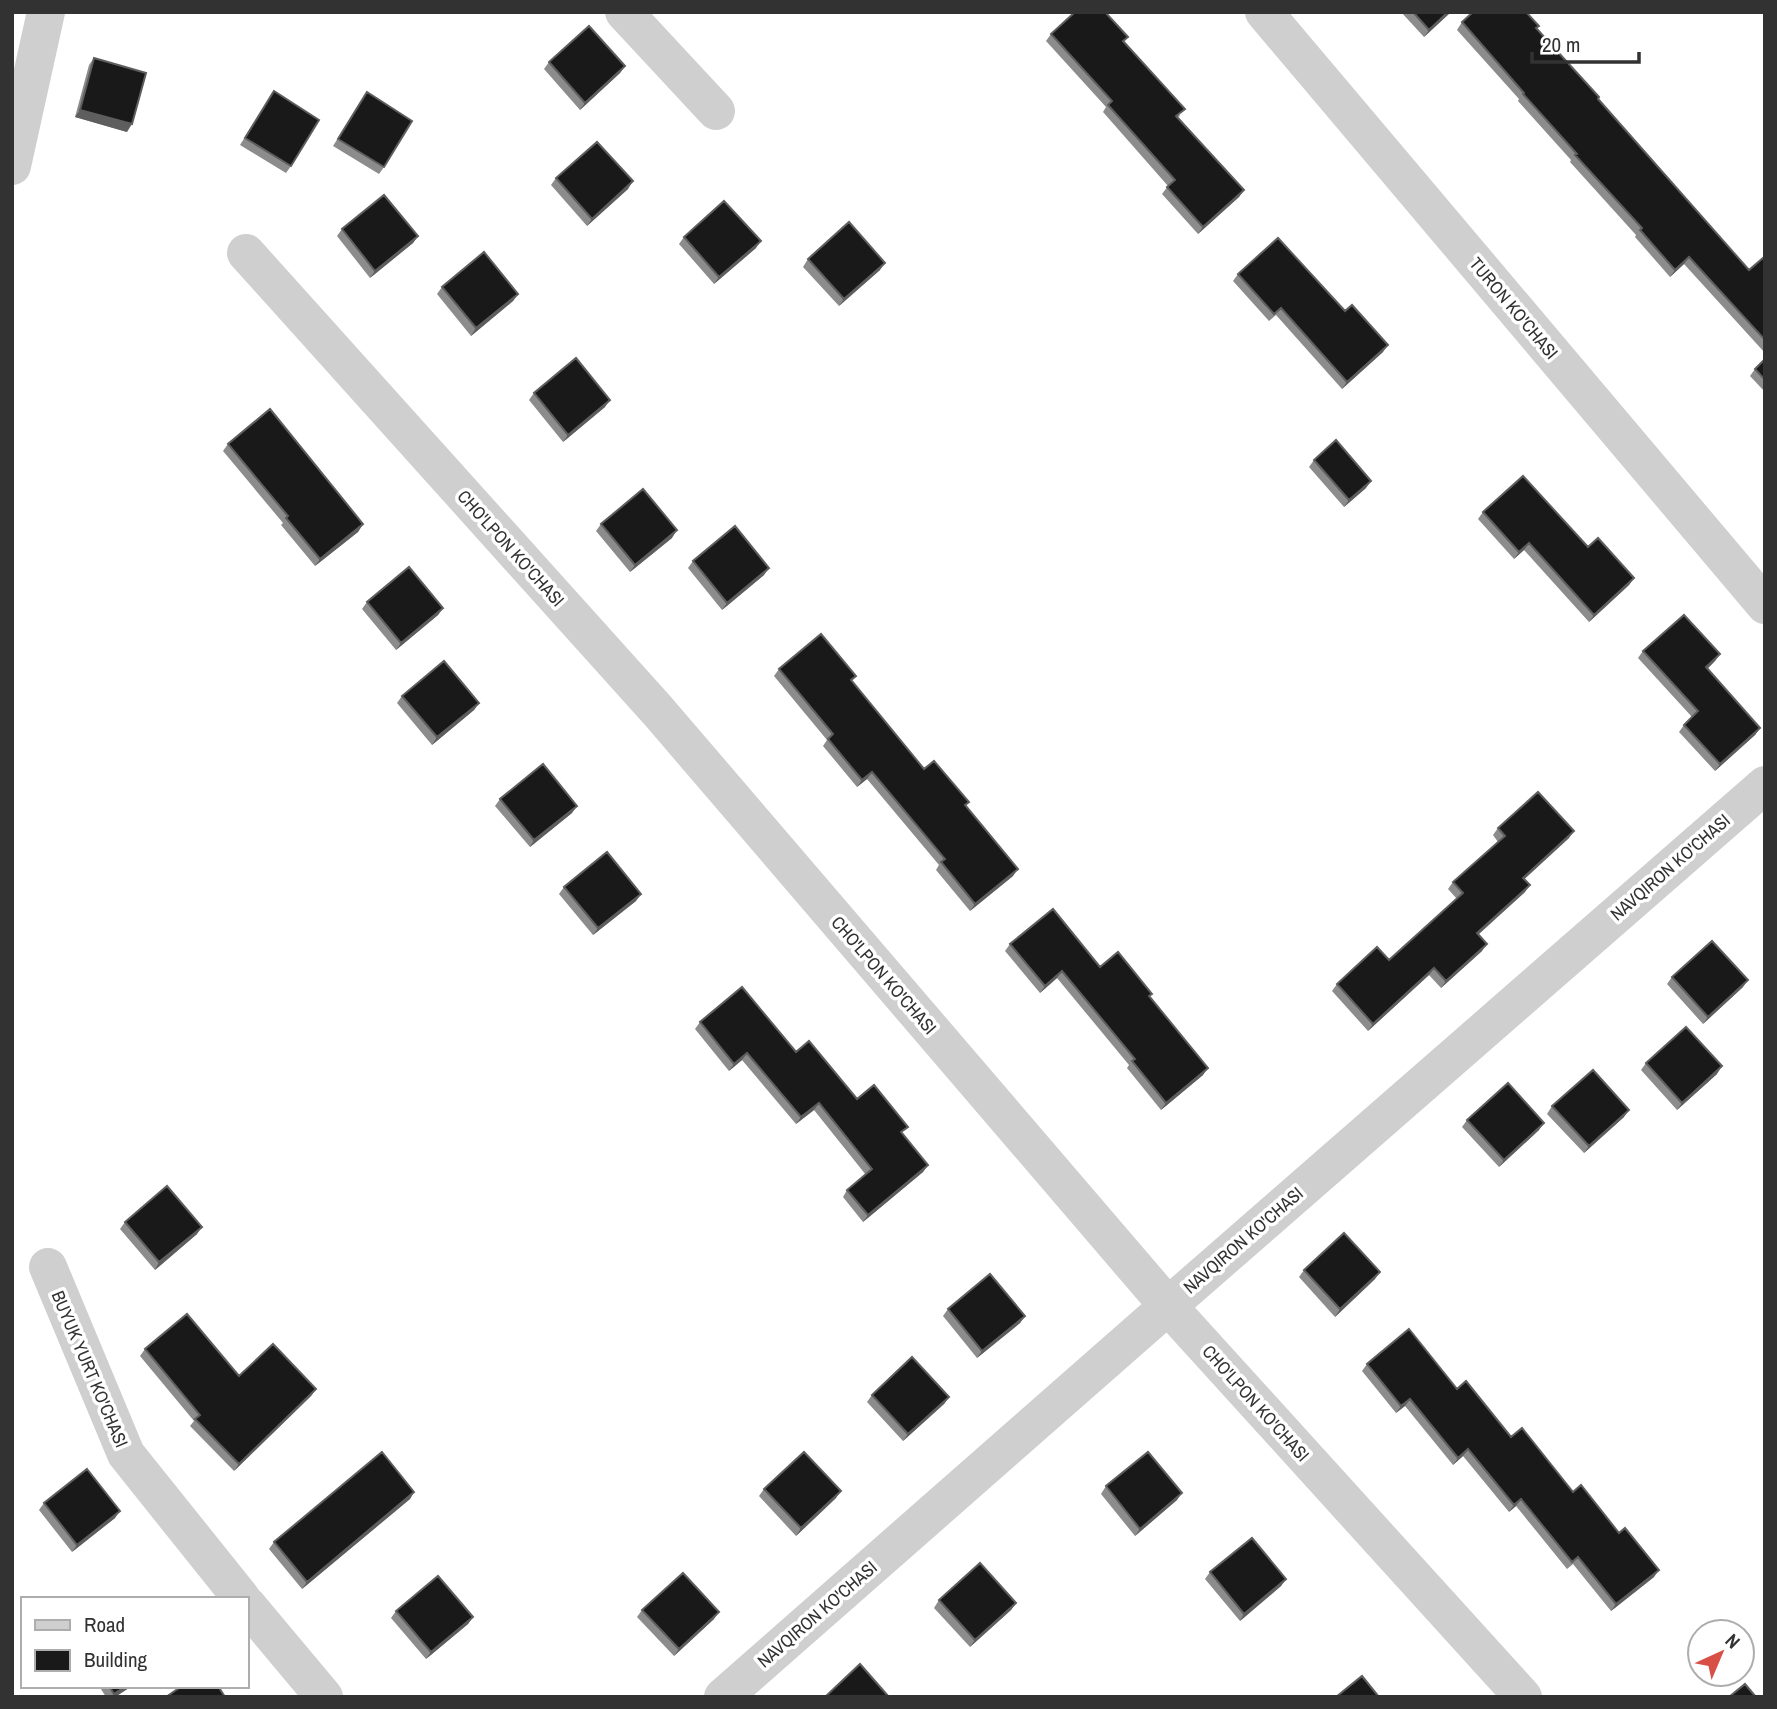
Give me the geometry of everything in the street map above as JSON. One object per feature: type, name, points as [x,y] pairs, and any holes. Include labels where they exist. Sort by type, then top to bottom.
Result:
[{"type":"street","points":[[12,166],[46,12]]},
{"type":"street","points":[[624,12],[716,111]]},
{"type":"street","name":"TURON KO'CHASI","points":[[1264,12],[1765,605]]},
{"type":"street","name":"CHO'LPON KO'CHASI","points":[[246,253],[657,711],[1168,1306],[1523,1697]]},
{"type":"street","name":"NAVQIRON KO'CHASI","points":[[723,1697],[1765,785]]},
{"type":"street","name":"BUYUK YURT KO'CHASI","points":[[48,1267],[126,1454],[240,1597]]},
{"type":"street","points":[[248,1606],[324,1697]]},
{"type":"building","points":[[1075,12],[1105,12],[1128,37],[1123,41],[1185,109],[1176,116],[1244,190],[1203,227],[1167,187],[1175,180],[1108,105],[1112,101],[1051,34]]},
{"type":"building","points":[[1413,12],[1448,12],[1429,30]]},
{"type":"building","points":[[1473,12],[1526,12],[1539,26],[1536,28],[1749,270],[1765,259],[1765,340],[1689,257],[1675,270],[1640,230],[1642,228],[1575,155],[1577,154],[1462,22]]},
{"type":"building","points":[[589,26],[625,66],[585,103],[549,62]]},
{"type":"building","points":[[94,58],[146,73],[132,124],[80,110]]},
{"type":"building","points":[[274,91],[319,120],[291,166],[245,138]]},
{"type":"building","points":[[367,92],[412,121],[384,167],[338,139]]},
{"type":"building","points":[[597,142],[633,181],[592,219],[556,178]]},
{"type":"building","points":[[384,195],[418,236],[375,271],[342,229]]},
{"type":"building","points":[[724,201],[761,241],[719,277],[684,237]]},
{"type":"building","points":[[849,222],[885,263],[844,299],[808,259]]},
{"type":"building","points":[[1278,238],[1345,311],[1352,305],[1388,345],[1347,382],[1281,308],[1274,314],[1238,274]]},
{"type":"building","points":[[484,252],[518,294],[476,328],[442,287]]},
{"type":"building","points":[[576,358],[610,400],[568,435],[534,393]]},
{"type":"building","points":[[1765,359],[1765,380],[1755,369]]},
{"type":"building","points":[[270,409],[363,524],[320,559],[228,444]]},
{"type":"building","points":[[1336,440],[1371,481],[1349,500],[1314,460]]},
{"type":"building","points":[[1523,476],[1588,547],[1598,538],[1634,578],[1594,615],[1529,543],[1519,552],[1483,512]]},
{"type":"building","points":[[643,489],[677,530],[635,565],[601,524]]},
{"type":"building","points":[[735,526],[769,568],[727,603],[693,561]]},
{"type":"building","points":[[409,567],[443,608],[401,643],[367,602]]},
{"type":"building","points":[[1684,615],[1720,654],[1706,667],[1760,728],[1720,764],[1684,725],[1698,711],[1643,651]]},
{"type":"building","points":[[821,634],[856,676],[851,680],[924,769],[934,761],[969,802],[965,805],[1018,869],[975,904],[941,862],[945,859],[872,772],[862,780],[828,739],[833,734],[779,669]]},
{"type":"building","points":[[444,661],[479,703],[437,737],[402,696]]},
{"type":"building","points":[[543,764],[577,806],[534,840],[500,799]]},
{"type":"building","points":[[1538,792],[1574,831],[1523,878],[1530,885],[1477,933],[1487,944],[1446,981],[1434,968],[1373,1024],[1337,984],[1377,947],[1389,960],[1463,893],[1453,882],[1505,836],[1498,828]]},
{"type":"building","points":[[607,852],[641,894],[598,928],[564,887]]},
{"type":"building","points":[[1053,909],[1100,967],[1118,952],[1152,994],[1149,996],[1208,1068],[1166,1103],[1132,1061],[1135,1059],[1062,971],[1045,986],[1010,944]]},
{"type":"building","points":[[1712,941],[1748,980],[1708,1017],[1672,977]]},
{"type":"building","points":[[742,987],[796,1052],[809,1041],[857,1099],[874,1085],[908,1127],[901,1132],[928,1165],[868,1215],[847,1190],[872,1169],[819,1103],[801,1117],[747,1053],[734,1064],[700,1022]]},
{"type":"building","points":[[1686,1027],[1722,1066],[1682,1103],[1646,1063]]},
{"type":"building","points":[[1593,1070],[1629,1110],[1589,1146],[1552,1106]]},
{"type":"building","points":[[1508,1083],[1544,1123],[1504,1160],[1467,1120]]},
{"type":"building","points":[[167,1186],[202,1227],[159,1262],[125,1222]]},
{"type":"building","points":[[1344,1233],[1380,1272],[1340,1309],[1304,1270]]},
{"type":"building","points":[[990,1274],[1025,1316],[982,1351],[948,1309]]},
{"type":"building","points":[[187,1314],[239,1376],[273,1344],[316,1389],[239,1464],[195,1419],[200,1415],[145,1349]]},
{"type":"building","points":[[1409,1329],[1457,1389],[1466,1381],[1511,1437],[1522,1428],[1573,1492],[1581,1485],[1619,1533],[1625,1528],[1659,1570],[1616,1604],[1578,1557],[1572,1562],[1521,1499],[1514,1505],[1468,1449],[1458,1458],[1410,1399],[1401,1406],[1367,1364]]},
{"type":"building","points":[[912,1357],[949,1397],[908,1434],[872,1395]]},
{"type":"building","points":[[382,1452],[414,1492],[307,1582],[274,1542]]},
{"type":"building","points":[[804,1452],[841,1491],[801,1528],[764,1489]]},
{"type":"building","points":[[1148,1452],[1182,1493],[1140,1529],[1106,1486]]},
{"type":"building","points":[[87,1469],[120,1511],[77,1545],[44,1503]]},
{"type":"building","points":[[1252,1538],[1286,1579],[1244,1614],[1210,1572]]},
{"type":"building","points":[[980,1563],[1016,1603],[975,1640],[939,1600]]},
{"type":"building","points":[[683,1573],[719,1612],[679,1649],[642,1610]]},
{"type":"building","points":[[438,1576],[473,1617],[431,1652],[396,1611]]},
{"type":"building","points":[[860,1664],[889,1697],[825,1697]]},
{"type":"building","points":[[1362,1676],[1379,1697],[1336,1697]]},
{"type":"building","points":[[110,1688],[123,1688],[114,1694]]},
{"type":"building","points":[[179,1688],[219,1688],[225,1697],[166,1697]]},
{"type":"building","points":[[1740,1688],[1748,1688],[1756,1697],[1729,1697]]}]
